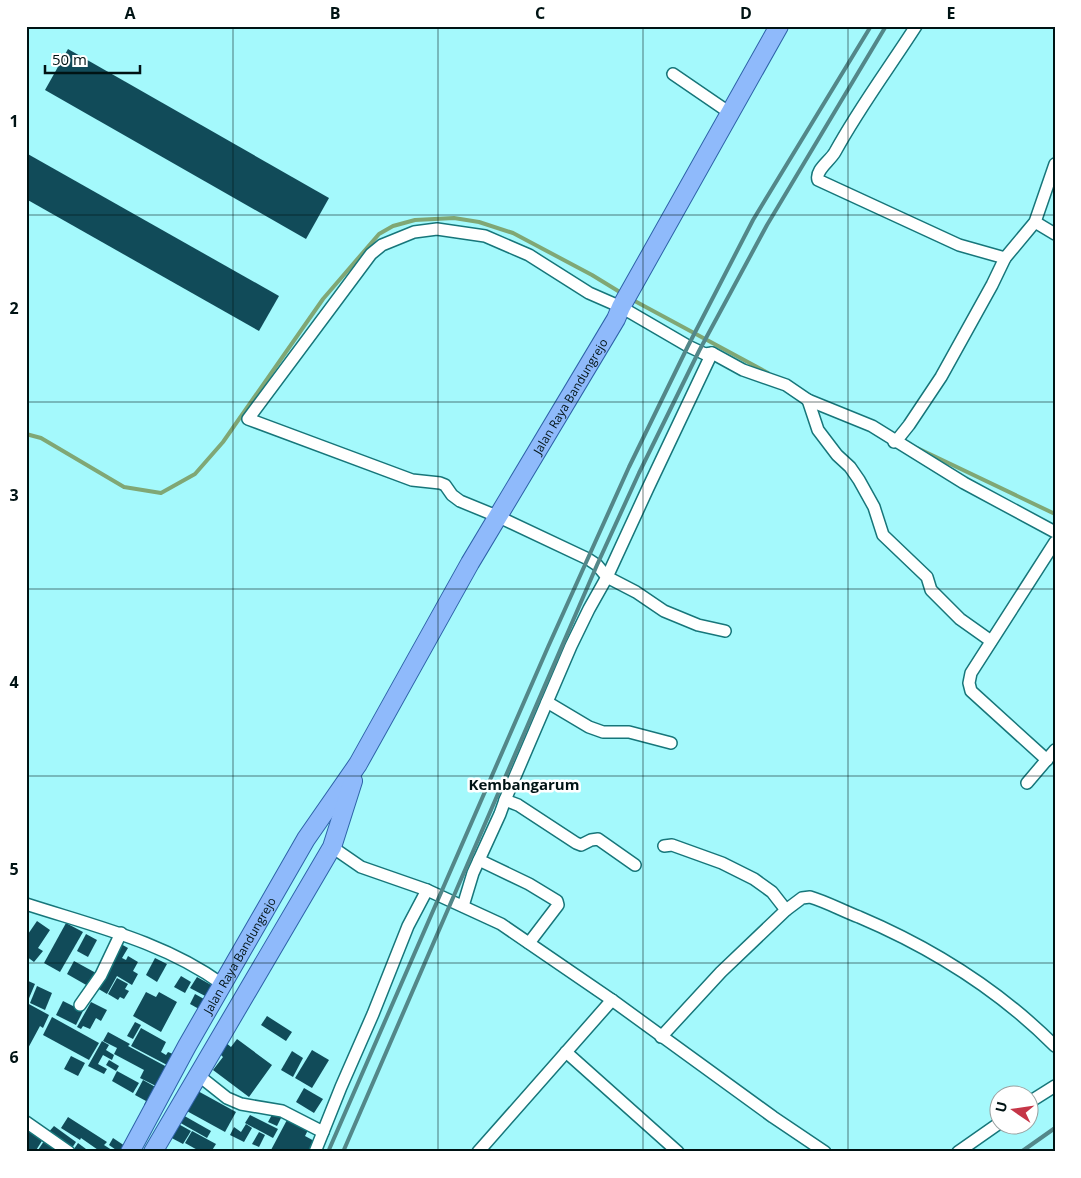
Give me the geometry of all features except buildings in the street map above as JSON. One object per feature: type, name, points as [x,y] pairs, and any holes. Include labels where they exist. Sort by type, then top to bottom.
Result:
[{"type":"main road","name":"Jalan Raya Bandungrejo","points":[[130,1152],[187,1046],[306,839],[358,764],[470,563],[616,319],[779,26]]},
{"type":"main road","name":"Jalan Raya Bandungrejo","points":[[153,1152],[332,847],[358,764]]},
{"type":"main road","points":[[242,951],[264,964]]},
{"type":"street","points":[[916,26],[846,132],[834,155],[818,173],[818,180],[960,245],[1004,258]]},
{"type":"street","points":[[673,74],[730,113]]},
{"type":"street","points":[[896,441],[941,377],[992,286],[1004,258],[1035,222],[1055,164]]},
{"type":"street","points":[[1035,222],[1055,234]]},
{"type":"street","points":[[724,631],[698,625],[675,616],[607,577],[597,565],[588,559],[499,517],[460,501],[440,482],[412,480],[248,419],[370,254],[382,245],[414,232],[437,229],[485,236],[529,256],[589,294],[625,301],[688,346],[705,354],[712,353],[743,370],[786,385],[808,400],[872,426],[964,483],[1055,532]]},
{"type":"street","points":[[463,906],[473,874],[547,702],[589,609],[607,577],[712,353]]},
{"type":"street","points":[[808,400],[818,430],[859,480],[874,507],[883,534],[927,577],[931,590],[942,602],[960,619],[991,641]]},
{"type":"street","points":[[1047,760],[971,690],[969,678],[1055,542]]},
{"type":"street","points":[[547,702],[596,730],[603,732],[629,732],[671,744]]},
{"type":"street","points":[[1027,783],[1055,750]]},
{"type":"street","points":[[505,800],[518,805],[576,843],[581,845],[598,839],[635,865]]},
{"type":"street","points":[[664,846],[672,845],[739,870],[772,892],[786,910]]},
{"type":"street","points":[[332,847],[361,867],[426,890],[501,924],[612,1000],[773,1117],[825,1152]]},
{"type":"street","points":[[479,860],[529,884],[557,901],[558,905],[528,943]]},
{"type":"street","points":[[315,1152],[340,1087],[373,1014],[408,926],[426,890]]},
{"type":"street","points":[[661,1036],[722,972],[786,910],[802,898],[810,898],[890,931],[944,959],[988,989],[1034,1025],[1055,1046]]},
{"type":"street","points":[[26,904],[121,933],[201,969],[222,984]]},
{"type":"street","points":[[80,1005],[101,974],[121,933]]},
{"type":"street","points":[[478,1152],[612,1000]]},
{"type":"street","points":[[566,1052],[678,1152]]},
{"type":"street","points":[[198,1074],[227,1098],[241,1104],[282,1111],[323,1132]]},
{"type":"street","points":[[1038,1097],[1055,1086]]},
{"type":"street","points":[[26,1122],[69,1152]]},
{"type":"street","points":[[958,1152],[988,1131]]},
{"type":"waterway","points":[[26,434],[41,438],[124,487],[161,493],[195,474],[223,442],[323,299],[379,234],[393,226],[415,220],[454,218],[479,222],[513,233],[592,275],[623,294]]},
{"type":"waterway","points":[[631,299],[768,373]]},
{"type":"waterway","points":[[917,448],[1055,514]]},
{"type":"railway","points":[[328,1152],[548,647],[629,467],[688,346],[753,220],[871,26]]},
{"type":"railway","points":[[343,1152],[597,565],[639,473],[699,351],[767,225],[886,26]]},
{"type":"railway","points":[[1021,1152],[1055,1128]]},
{"type":"district","name":"Kembangarum","points":[[524,784]]}]
